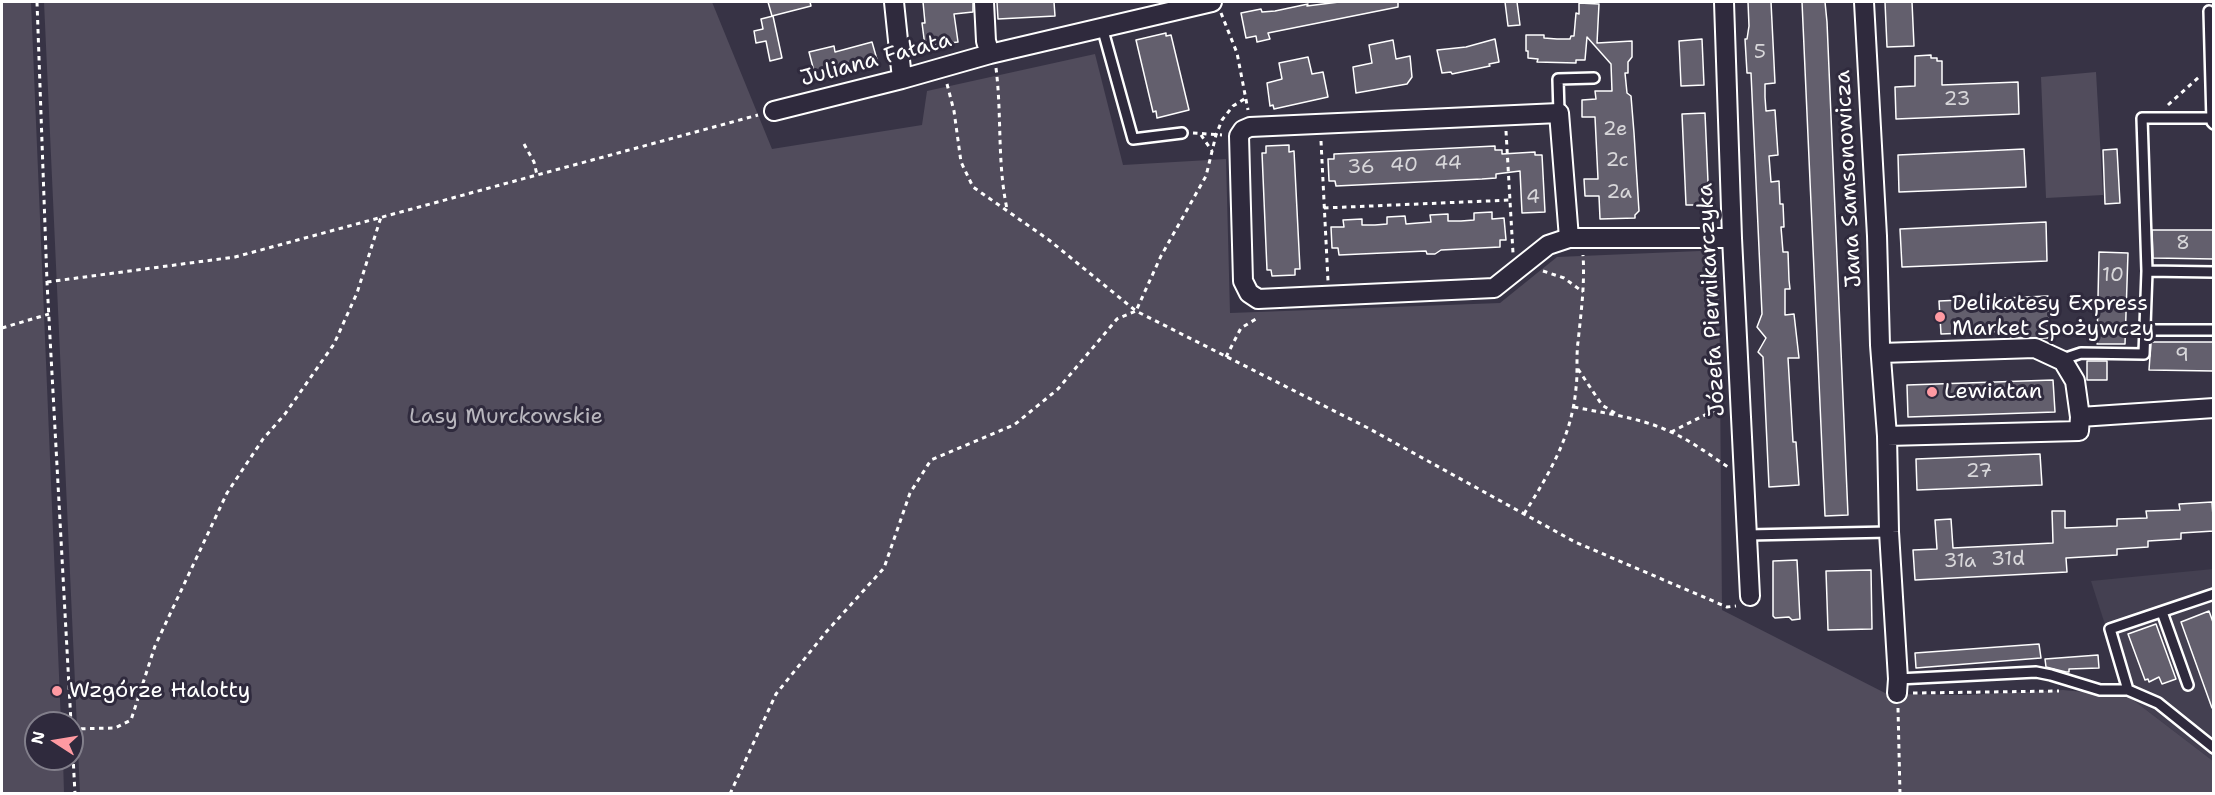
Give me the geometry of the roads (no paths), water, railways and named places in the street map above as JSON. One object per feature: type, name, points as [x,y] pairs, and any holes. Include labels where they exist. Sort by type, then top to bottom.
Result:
[{"type":"street","points":[[894,2],[902,80]]},
{"type":"street","points":[[984,2],[986,41],[992,54]]},
{"type":"street","name":"Józefa Piernikarczyka","points":[[1724,2],[1732,238],[1750,596]]},
{"type":"street","name":"Jana Samsonowicza","points":[[1864,2],[1887,436],[1888,532],[1898,686]]},
{"type":"street","name":"Juliana Fałata","points":[[774,111],[1102,27],[1216,6]]},
{"type":"street","points":[[1575,238],[1559,113],[1244,131],[1243,281],[1249,294],[1258,299],[1494,288],[1548,245],[1575,238],[1732,238]]},
{"type":"street","points":[[1881,353],[2035,348],[2060,360],[2076,381],[2080,417],[2079,431],[1887,436]]},
{"type":"street","points":[[2080,417],[2214,408]]},
{"type":"lane","points":[[2060,360],[2082,353],[2144,354],[2147,271],[2142,118],[2213,121],[2209,11]]},
{"type":"lane","points":[[1102,27],[1133,140],[1182,133]]},
{"type":"lane","points":[[1559,113],[1558,79],[1594,78]]},
{"type":"lane","points":[[2147,271],[2214,272]]},
{"type":"lane","points":[[2145,330],[2214,330]]},
{"type":"lane","points":[[1748,535],[1888,532]]},
{"type":"lane","points":[[2128,690],[2110,629],[2214,594]]},
{"type":"lane","points":[[2162,612],[2188,685]]},
{"type":"lane","points":[[1898,686],[2036,672],[2100,690],[2128,690],[2158,704],[2214,748]]},
{"type":"place","name":"Delikatesy Express Market Spożywczy","points":[[1940,317]]},
{"type":"place","name":"Lewiatan","points":[[1932,392]]},
{"type":"place","name":"Wzgórze Halotty","points":[[57,691]]},
{"type":"park label","name":"Lasy Murckowskie","points":[[506,417]]}]
